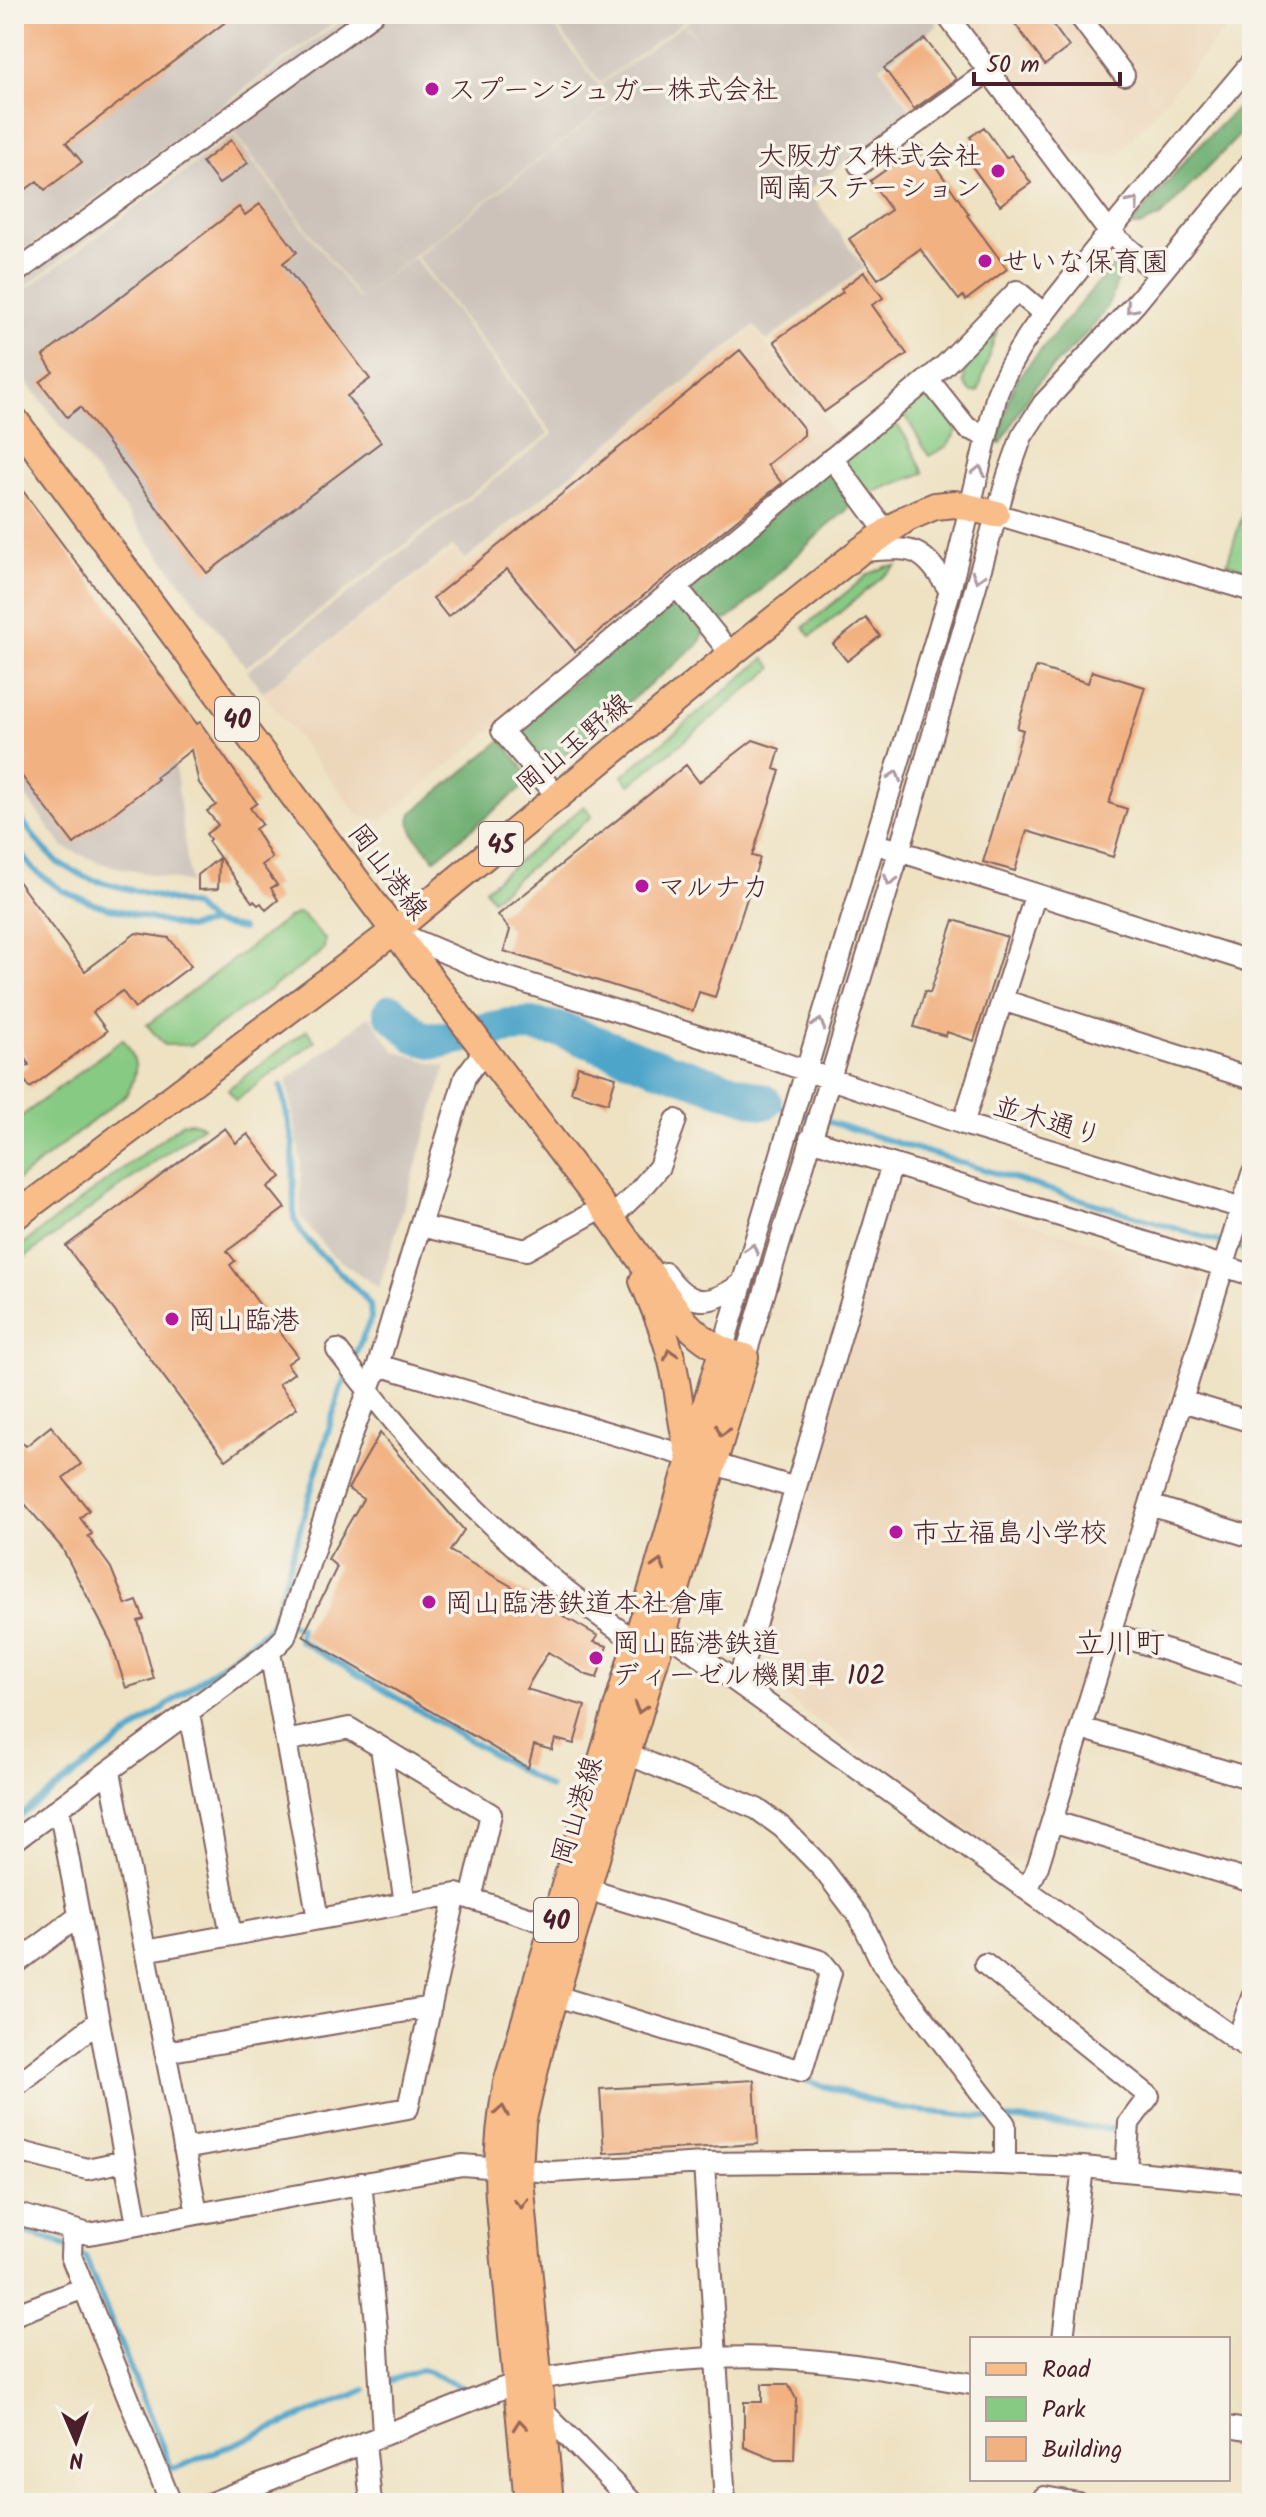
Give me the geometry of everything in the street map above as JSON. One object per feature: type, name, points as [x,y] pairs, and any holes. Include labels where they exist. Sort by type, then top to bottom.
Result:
[{"type":"main road","name":"岡山港線","points":[[14,419],[613,1221],[685,1322],[699,1338],[733,1354],[545,1992],[529,2090],[508,2168],[527,2381],[528,2503]]},
{"type":"main road","name":"岡山玉野線","points":[[14,1217],[394,931],[860,551],[907,518],[935,506],[955,504],[984,510]]},
{"type":"main road","name":"40","points":[[613,1221],[663,1332],[674,1367],[682,1431],[701,1461]]},
{"type":"main road","name":"岡山港線","points":[[527,2381],[540,2408],[550,2503]]},
{"type":"street","points":[[14,274],[373,14]]},
{"type":"street","points":[[946,14],[1109,232],[1159,274]]},
{"type":"street","points":[[1078,14],[1124,75]]},
{"type":"street","points":[[733,1354],[812,1133],[899,852],[984,510],[987,436],[997,394],[1007,369],[1044,314],[1109,232],[1252,62]]},
{"type":"street","points":[[859,165],[989,71]]},
{"type":"street","points":[[733,1354],[741,1284],[796,1099],[950,591],[984,510],[1022,436],[1043,404],[1137,302],[1252,162]]},
{"type":"street","points":[[558,797],[502,731],[945,365],[1017,291],[1044,314]]},
{"type":"street","points":[[928,379],[967,428],[987,436]]},
{"type":"street","points":[[832,458],[887,533]]},
{"type":"street","points":[[984,510],[1252,591]]},
{"type":"street","points":[[860,551],[907,549],[919,553],[931,561],[950,591]]},
{"type":"street","points":[[677,587],[731,654]]},
{"type":"street","points":[[875,843],[1252,962]]},
{"type":"street","points":[[963,1124],[1035,896]]},
{"type":"street","name":"並木通り","points":[[394,931],[490,972],[963,1124],[1247,1209]]},
{"type":"street","points":[[1002,1000],[1252,1079]]},
{"type":"street","points":[[14,1841],[189,1713],[270,1652],[285,1637],[364,1385],[378,1365],[465,1077],[485,1050]]},
{"type":"street","points":[[420,1226],[526,1250],[613,1221],[659,1167],[676,1120]]},
{"type":"street","points":[[812,1133],[892,1164],[1226,1260],[1252,1275]]},
{"type":"street","points":[[738,1682],[892,1164]]},
{"type":"street","points":[[1027,1890],[1038,1866],[1235,1230],[1247,1209],[1252,1174]]},
{"type":"street","points":[[613,1221],[656,1261],[678,1292],[687,1297],[711,1299],[728,1294],[741,1284]]},
{"type":"street","points":[[337,1350],[422,1455],[510,1544],[548,1576],[650,1636],[738,1682],[1245,2046],[1252,1997]]},
{"type":"street","points":[[378,1365],[796,1488]]},
{"type":"street","points":[[1182,1401],[1252,1422]]},
{"type":"street","points":[[1150,1505],[1252,1537]]},
{"type":"street","points":[[1110,1633],[1252,1677]]},
{"type":"street","points":[[270,1652],[318,1919]]},
{"type":"street","points":[[189,1713],[231,1935]]},
{"type":"street","points":[[184,2149],[408,2108],[431,2007],[491,1814],[349,1728],[286,1741]]},
{"type":"street","points":[[1081,1728],[1252,1779]]},
{"type":"street","points":[[381,1748],[405,1903]]},
{"type":"street","points":[[616,1749],[757,1809],[783,1828],[822,1868],[860,1918],[883,1965],[1001,2118],[1005,2164]]},
{"type":"street","points":[[110,1772],[197,2213]]},
{"type":"street","points":[[59,1808],[137,2224]]},
{"type":"street","points":[[1052,1821],[1252,1882]]},
{"type":"street","points":[[545,1992],[802,2071],[827,1987],[831,1973],[821,1961],[576,1886]]},
{"type":"street","points":[[145,1951],[405,1903],[464,1896],[564,1928]]},
{"type":"street","points":[[14,1965],[79,1916]]},
{"type":"street","points":[[985,1964],[1149,2096],[1129,2123],[1126,2171]]},
{"type":"street","points":[[165,2052],[431,2007]]},
{"type":"street","points":[[14,2087],[99,2021]]},
{"type":"street","points":[[14,2150],[87,2169],[125,2161]]},
{"type":"street","points":[[14,2213],[72,2240],[137,2224],[462,2165],[552,2172],[704,2163],[922,2161],[1083,2167],[1252,2183]]},
{"type":"street","points":[[704,2163],[725,2503]]},
{"type":"street","points":[[1063,2337],[1083,2167]]},
{"type":"street","points":[[361,2183],[377,2331],[371,2503]]},
{"type":"street","points":[[72,2240],[84,2288],[171,2503]]},
{"type":"street","points":[[14,2315],[84,2288]]},
{"type":"street","points":[[211,2503],[527,2381],[559,2375],[715,2358],[793,2359],[864,2366],[970,2384]]},
{"type":"street","points":[[540,2408],[633,2503]]},
{"type":"street","points":[[1230,2427],[1252,2431]]},
{"type":"street","points":[[1044,2493],[1078,2503]]},
{"type":"shaded area","points":[[14,14],[346,14],[14,259]]},
{"type":"shaded area","points":[[350,14],[545,14],[612,103],[359,298],[233,131],[14,295],[14,262]]},
{"type":"shaded area","points":[[548,14],[694,14],[600,83]]},
{"type":"shaded area","points":[[698,14],[929,14],[938,25],[880,67],[913,112],[808,190],[864,268],[767,341],[754,326],[465,560],[453,546],[263,692],[247,671],[553,434],[416,256],[613,103],[601,84],[684,24],[702,46],[685,23]]},
{"type":"shaded area","points":[[966,14],[1238,14],[1118,155],[1070,153]]},
{"type":"shaded area","points":[[233,135],[358,299],[414,257],[549,434],[246,667],[14,365],[14,298]]},
{"type":"shaded area","points":[[754,329],[842,441],[382,820],[359,816],[263,693],[454,550],[465,564]]},
{"type":"shaded area","points":[[14,481],[163,734],[175,765],[190,883],[103,864],[63,847],[14,781]]},
{"type":"shaded area","points":[[369,1016],[395,1051],[446,1067],[379,1288],[332,1255],[301,1218],[301,1161],[287,1080]]},
{"type":"shaded area","points":[[895,1181],[1198,1274],[1204,1287],[1026,1859],[1013,1863],[750,1671]]},
{"type":"green space","points":[[1252,93],[1252,122],[1160,217],[1131,226],[1188,157]]},
{"type":"green space","points":[[1112,266],[1119,269],[1109,304],[1087,333],[1036,385],[1003,440],[997,443],[1009,398],[1019,376]]},
{"type":"green space","points":[[996,326],[978,392],[971,392],[964,383],[968,349]]},
{"type":"green space","points":[[922,393],[929,394],[957,431],[947,446],[929,456],[905,415],[905,407]]},
{"type":"green space","points":[[892,418],[906,437],[924,473],[876,491],[860,483],[841,458]]},
{"type":"green space","points":[[831,468],[851,499],[847,510],[739,611],[726,620],[712,618],[685,587]]},
{"type":"green space","points":[[1252,486],[1252,571],[1227,563]]},
{"type":"green space","points":[[896,566],[811,636],[804,627],[869,574]]},
{"type":"green space","points":[[675,597],[702,629],[703,635],[698,645],[559,759],[553,763],[538,761],[514,731]]},
{"type":"green space","points":[[765,658],[773,668],[630,785],[622,776]]},
{"type":"green space","points":[[502,740],[526,772],[528,777],[524,786],[435,859],[413,832],[412,813]]},
{"type":"green space","points":[[584,806],[592,816],[492,899],[485,889]]},
{"type":"green space","points":[[298,913],[325,939],[324,949],[318,955],[191,1045],[164,1045],[147,1025]]},
{"type":"green space","points":[[307,1030],[315,1041],[236,1100],[228,1089]]},
{"type":"green space","points":[[123,1039],[132,1053],[135,1066],[134,1079],[127,1094],[14,1183],[14,1122]]},
{"type":"green space","points":[[183,1123],[203,1126],[14,1265],[14,1251]]},
{"type":"building","points":[[14,14],[236,14],[66,143],[82,162],[45,190],[37,181],[25,190],[14,176]]},
{"type":"building","points":[[1008,14],[1045,14],[1069,47],[1045,65]]},
{"type":"building","points":[[925,39],[956,79],[914,109],[884,68]]},
{"type":"building","name":"大阪ガス株式会社 岡南ステーション","points":[[984,127],[1006,158],[1011,155],[1031,183],[1000,205],[961,151],[974,142],[970,137]]},
{"type":"building","points":[[231,140],[248,163],[219,184],[202,162]]},
{"type":"building","points":[[921,145],[1007,269],[966,300],[963,296],[959,300],[920,249],[878,279],[849,239],[891,210],[870,181]]},
{"type":"building","points":[[260,204],[297,252],[283,263],[370,379],[347,396],[381,442],[207,573],[80,407],[67,417],[40,382],[53,372],[43,356],[239,207],[245,215]]},
{"type":"building","points":[[864,272],[883,298],[872,305],[907,354],[824,412],[774,341],[843,292],[841,289]]},
{"type":"building","points":[[740,350],[804,429],[804,435],[767,465],[782,483],[575,651],[507,569],[448,617],[433,598]]},
{"type":"building","points":[[14,479],[197,724],[200,722],[257,803],[250,808],[262,824],[255,829],[272,858],[262,865],[277,885],[271,888],[278,900],[266,910],[261,903],[252,902],[208,841],[210,839],[206,834],[218,825],[207,811],[216,805],[199,783],[191,750],[74,844],[14,766]]},
{"type":"building","points":[[866,618],[880,636],[847,661],[833,644]]},
{"type":"building","points":[[1036,667],[1088,683],[1092,671],[1145,687],[1109,803],[1127,809],[1113,857],[1027,831],[1015,871],[983,862],[1023,730],[1017,728]]},
{"type":"building","name":"マルナカ","points":[[753,740],[780,749],[774,769],[780,771],[752,856],[760,858],[715,997],[699,992],[693,1011],[504,951],[510,930],[498,915],[686,765],[699,782]]},
{"type":"building","points":[[219,858],[218,889],[198,890],[198,875]]},
{"type":"building","points":[[14,876],[85,971],[136,933],[169,938],[191,966],[135,1008],[122,991],[93,1012],[107,1031],[30,1088],[19,1072],[29,1065],[14,1035]]},
{"type":"building","points":[[954,920],[1007,937],[974,1041],[947,1032],[946,1036],[914,1027],[925,991],[930,993]]},
{"type":"building","points":[[578,1066],[616,1077],[608,1103],[571,1092]]},
{"type":"building","name":"岡山臨港","points":[[225,1128],[236,1143],[248,1134],[281,1177],[268,1187],[285,1208],[227,1251],[235,1261],[230,1265],[298,1356],[287,1364],[294,1373],[279,1384],[297,1408],[226,1460],[66,1246]]},
{"type":"building","points":[[51,1426],[81,1464],[63,1478],[89,1510],[80,1518],[92,1534],[88,1536],[111,1568],[126,1605],[137,1601],[144,1619],[138,1621],[154,1679],[126,1688],[111,1642],[62,1548],[14,1491],[14,1436],[26,1446]]},
{"type":"building","name":"岡山臨港鉄道本社倉庫","points":[[380,1433],[464,1530],[450,1551],[598,1636],[594,1642],[607,1646],[597,1678],[548,1652],[526,1689],[585,1706],[574,1744],[555,1739],[552,1750],[534,1745],[528,1768],[303,1636],[337,1567],[328,1559],[363,1499],[348,1489]]},
{"type":"building","points":[[754,2080],[758,2144],[604,2153],[600,2089]]},
{"type":"building","points":[[762,2384],[788,2384],[796,2399],[794,2460],[775,2460],[744,2447],[744,2402],[762,2402]]},
{"type":"waterway","points":[[14,810],[58,863],[90,879],[193,906],[211,923],[242,929]]},
{"type":"waterway","points":[[14,844],[34,870],[63,891],[98,905],[187,928],[211,923]]},
{"type":"waterway","points":[[391,1012],[418,1037],[436,1041],[509,1026],[530,1025],[562,1030],[647,1063],[764,1102]]},
{"type":"waterway","points":[[14,1820],[262,1634],[271,1624],[278,1605],[340,1390],[371,1318],[370,1305],[361,1293],[317,1251],[294,1219],[293,1143],[281,1086]]},
{"type":"waterway","points":[[764,1102],[1252,1252]]},
{"type":"waterway","points":[[274,1617],[300,1628],[299,1640],[550,1788]]},
{"type":"waterway","points":[[800,2079],[901,2109],[992,2118]]},
{"type":"waterway","points":[[1007,2119],[1111,2129]]},
{"type":"waterway","points":[[14,2230],[67,2247]]},
{"type":"waterway","points":[[77,2253],[85,2257],[171,2468],[365,2390]]},
{"type":"waterway","points":[[389,2381],[421,2370],[465,2389]]},
{"type":"place","name":"スプーンシュガー株式会社","points":[[432,89]]},
{"type":"place","name":"大阪ガス株式会社 岡南ステーション","points":[[998,171]]},
{"type":"place","name":"せいな保育園","points":[[985,261]]},
{"type":"place","name":"マルナカ","points":[[642,886]]},
{"type":"place","name":"岡山臨港","points":[[172,1319]]},
{"type":"place","name":"市立福島小学校","points":[[896,1532]]},
{"type":"place","name":"岡山臨港鉄道本社倉庫","points":[[429,1602]]},
{"type":"place","name":"岡山臨港鉄道 ディーゼル機関車 102","points":[[596,1658]]},
{"type":"district","name":"立川町","points":[[1120,1643]]}]
